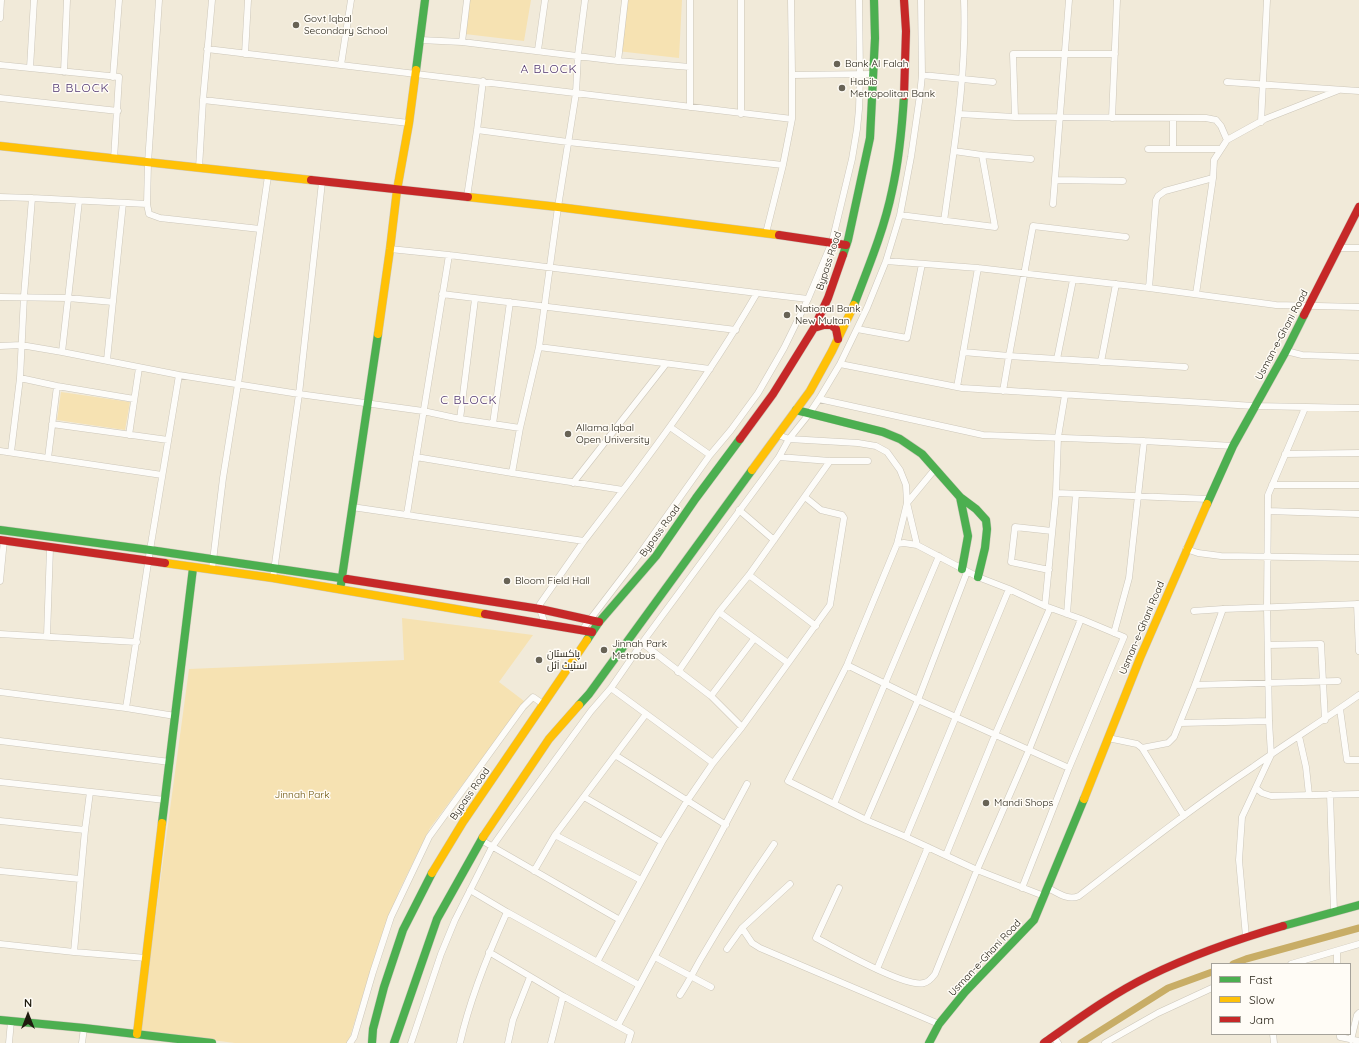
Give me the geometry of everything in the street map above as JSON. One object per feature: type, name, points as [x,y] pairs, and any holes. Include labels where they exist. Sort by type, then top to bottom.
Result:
[{"type":"main road","points":[[340,589],[390,249],[397,190],[410,123],[425,0]]},
{"type":"main road","name":"Bypass Road","points":[[372,1043],[373,1029],[384,987],[403,930],[433,871],[463,822],[592,632],[656,556],[696,498],[773,394],[814,328],[846,245],[870,138],[875,38],[874,0]]},
{"type":"main road","points":[[394,1043],[437,919],[481,840],[549,739],[589,694],[682,565],[778,436],[810,391],[838,339],[877,245],[892,192],[901,138],[905,84],[906,31],[904,0]]},
{"type":"main road","points":[[0,146],[558,207],[766,233],[846,245]]},
{"type":"main road","name":"Usman-e-Ghani Road","points":[[929,1043],[940,1024],[965,992],[1034,920],[1140,658],[1186,549],[1233,446],[1286,351],[1339,248],[1356,220],[1359,207]]},
{"type":"main road","points":[[824,305],[828,316],[833,320],[840,321],[848,317]]},
{"type":"main road","points":[[814,328],[826,324],[832,325],[836,329],[838,339]]},
{"type":"main road","points":[[796,410],[883,432],[900,439],[922,454],[960,497],[986,520],[985,548],[978,577]]},
{"type":"main road","points":[[960,497],[963,504],[968,536],[964,571]]},
{"type":"main road","points":[[0,530],[274,568],[540,609],[600,622]]},
{"type":"main road","points":[[2,540],[50,548],[273,578],[592,632]]},
{"type":"main road","points":[[137,1034],[193,568]]},
{"type":"main road","points":[[1044,1043],[1056,1040],[1068,1025],[1108,1000],[1148,977],[1180,962],[1216,947],[1246,937],[1359,905]]},
{"type":"main road","points":[[0,1020],[212,1043]]},
{"type":"street","points":[[0,18],[1,0]]},
{"type":"street","points":[[30,68],[34,0]]},
{"type":"street","points":[[64,72],[67,0]]},
{"type":"street","points":[[113,77],[119,0]]},
{"type":"street","points":[[159,0],[148,163],[147,204],[149,214],[154,217],[260,229]]},
{"type":"street","points":[[199,168],[203,100],[212,0]]},
{"type":"street","points":[[245,54],[248,0]]},
{"type":"street","points":[[341,65],[351,0]]},
{"type":"street","points":[[462,42],[467,0]]},
{"type":"street","points":[[538,50],[546,0]]},
{"type":"street","points":[[512,473],[520,428],[539,346],[558,207],[576,93],[578,56],[585,0]]},
{"type":"street","points":[[618,61],[625,0]]},
{"type":"street","points":[[690,0],[690,107]]},
{"type":"street","points":[[741,0],[741,114]]},
{"type":"street","points":[[766,233],[784,165],[792,119],[791,0]]},
{"type":"street","points":[[582,630],[634,562],[710,455],[731,430],[758,393],[784,348],[808,299],[832,242],[852,159],[859,110],[859,0]]},
{"type":"street","points":[[411,1043],[441,954],[455,920],[492,847],[591,711],[611,688],[640,646],[779,457],[789,439],[819,399],[840,364],[857,329],[886,261],[900,215],[911,157],[922,75],[921,0]]},
{"type":"street","points":[[944,221],[963,78],[964,0]]},
{"type":"street","points":[[1053,204],[1069,0]]},
{"type":"street","points":[[1112,118],[1117,0]]},
{"type":"street","points":[[1261,122],[1267,0]]},
{"type":"street","points":[[420,40],[462,42],[538,50],[618,61],[690,67]]},
{"type":"street","points":[[207,49],[792,119]]},
{"type":"street","points":[[1015,117],[1012,54],[1115,54]]},
{"type":"street","points":[[0,65],[119,77],[114,159]]},
{"type":"street","points":[[792,75],[873,74]]},
{"type":"street","points":[[922,75],[993,82]]},
{"type":"street","points":[[467,197],[477,130],[482,81]]},
{"type":"street","points":[[1227,82],[1359,91]]},
{"type":"street","points":[[1196,294],[1213,178],[1214,160],[1220,149],[1227,140],[1261,122],[1339,90]]},
{"type":"street","points":[[0,98],[118,111]]},
{"type":"street","points":[[203,100],[410,123]]},
{"type":"street","points":[[959,114],[1015,117],[1206,118],[1216,120],[1221,126],[1227,140]]},
{"type":"street","points":[[1173,118],[1173,149]]},
{"type":"street","points":[[477,130],[568,142],[784,165]]},
{"type":"street","points":[[1148,149],[1220,149]]},
{"type":"street","points":[[954,151],[1031,159]]},
{"type":"street","points":[[900,215],[995,227],[982,155]]},
{"type":"street","points":[[212,569],[223,478],[268,176]]},
{"type":"street","points":[[1149,288],[1156,200],[1158,196],[1165,191],[1213,178]]},
{"type":"street","points":[[1055,180],[1123,181]]},
{"type":"street","points":[[273,578],[299,394],[322,182]]},
{"type":"street","points":[[0,197],[147,204]]},
{"type":"street","points":[[11,452],[20,378],[24,296],[32,198]]},
{"type":"street","points":[[62,352],[79,201]]},
{"type":"street","points":[[107,360],[123,203]]},
{"type":"street","points":[[1003,391],[1033,226],[1126,237]]},
{"type":"street","points":[[1339,248],[1359,248]]},
{"type":"street","points":[[390,249],[808,299]]},
{"type":"street","points":[[407,514],[449,255]]},
{"type":"street","points":[[886,261],[978,268],[1149,288],[1276,306],[1359,307]]},
{"type":"street","points":[[857,329],[907,338],[922,264]]},
{"type":"street","points":[[957,387],[978,268]]},
{"type":"street","points":[[1057,359],[1073,280]]},
{"type":"street","points":[[1101,362],[1116,284]]},
{"type":"street","points":[[545,624],[540,609],[540,604],[584,541],[670,427],[736,330],[757,293]]},
{"type":"street","points":[[442,294],[736,330]]},
{"type":"street","points":[[0,297],[24,296],[112,302]]},
{"type":"street","points":[[460,419],[475,299]]},
{"type":"street","points":[[493,424],[510,302]]},
{"type":"street","points":[[0,346],[21,345],[107,360],[139,368],[179,375],[299,394],[423,411],[460,419],[520,428]]},
{"type":"street","points":[[539,346],[710,369]]},
{"type":"street","points":[[1286,351],[1302,355],[1359,357]]},
{"type":"street","points":[[963,352],[1185,367]]},
{"type":"street","points":[[573,483],[666,364]]},
{"type":"street","points":[[840,364],[957,387],[1003,391],[1254,406],[1359,408]]},
{"type":"street","points":[[128,435],[139,368]]},
{"type":"street","points":[[126,708],[148,561],[179,375]]},
{"type":"street","points":[[20,378],[134,399]]},
{"type":"street","points":[[48,458],[57,386]]},
{"type":"street","points":[[946,856],[1048,607],[1048,570],[1056,493],[1058,437],[1065,395]]},
{"type":"street","points":[[819,399],[982,435],[1058,437],[1233,446]]},
{"type":"street","points":[[1246,937],[1239,860],[1242,817],[1271,755],[1267,607],[1268,495],[1305,408]]},
{"type":"street","points":[[52,424],[168,440]]},
{"type":"street","points":[[670,427],[710,455]]},
{"type":"street","points":[[778,436],[789,439],[858,443],[876,446],[887,452],[900,470],[906,485],[907,503],[917,545]]},
{"type":"street","points":[[1114,633],[1129,578],[1144,441]]},
{"type":"street","points":[[0,451],[162,475]]},
{"type":"street","points":[[1285,454],[1359,453]]},
{"type":"street","points":[[416,457],[623,490]]},
{"type":"street","points":[[779,457],[830,461],[868,461]]},
{"type":"street","points":[[678,672],[719,612],[749,576],[830,461]]},
{"type":"street","points":[[935,469],[907,503],[897,544],[848,665],[788,781],[866,820],[906,836],[977,870],[1044,896]]},
{"type":"street","points":[[1272,485],[1359,485]]},
{"type":"street","points":[[1056,493],[1209,499]]},
{"type":"street","points":[[1067,614],[1076,494]]},
{"type":"street","points":[[596,962],[662,842],[687,801],[713,763],[742,726],[830,605],[844,518],[842,515],[821,510],[805,497]]},
{"type":"street","points":[[352,506],[584,541]]},
{"type":"street","points":[[739,510],[774,540]]},
{"type":"street","points":[[1268,511],[1359,514]]},
{"type":"street","points":[[1048,570],[1011,562],[1015,527],[1052,531]]},
{"type":"street","points":[[0,581],[2,540]]},
{"type":"street","points":[[897,544],[904,543],[917,545],[964,571],[1048,607],[1124,637],[1069,768],[1022,888]]},
{"type":"street","points":[[47,636],[50,548]]},
{"type":"street","points":[[1186,549],[1198,553],[1221,556],[1359,558]]},
{"type":"street","points":[[834,804],[884,682],[939,556]]},
{"type":"street","points":[[866,820],[918,700],[964,571]]},
{"type":"street","points":[[749,576],[816,626]]},
{"type":"street","points":[[906,836],[1009,589]]},
{"type":"street","points":[[1194,611],[1358,604],[1359,651]]},
{"type":"street","points":[[1142,748],[1168,743],[1174,737],[1223,609]]},
{"type":"street","points":[[719,612],[788,663]]},
{"type":"street","points":[[839,888],[816,938],[877,969],[907,982],[923,983],[930,981],[935,974],[977,870],[1029,750],[1081,619]]},
{"type":"street","points":[[0,634],[137,642]]},
{"type":"street","points":[[711,696],[754,639]]},
{"type":"street","points":[[628,641],[640,646],[711,696],[742,726]]},
{"type":"street","points":[[1268,645],[1321,644],[1325,720]]},
{"type":"street","points":[[848,665],[918,700],[1069,768]]},
{"type":"street","points":[[1195,685],[1338,681]]},
{"type":"street","points":[[611,688],[713,763]]},
{"type":"street","points":[[0,692],[126,708],[175,716]]},
{"type":"street","points":[[1048,888],[1067,898],[1073,899],[1079,896],[1184,816],[1253,766],[1325,720],[1359,695]]},
{"type":"street","points":[[350,1043],[354,1037],[372,972],[391,917],[429,837],[523,707],[534,697],[543,704]]},
{"type":"street","points":[[1340,709],[1347,760],[1359,760]]},
{"type":"street","points":[[534,871],[555,836],[646,714]]},
{"type":"street","points":[[1180,723],[1269,721]]},
{"type":"street","points":[[1299,736],[1306,767],[1309,795]]},
{"type":"street","points":[[1108,738],[1137,744],[1142,748],[1184,816]]},
{"type":"street","points":[[0,741],[170,762]]},
{"type":"street","points":[[615,755],[726,825]]},
{"type":"street","points":[[0,782],[165,800]]},
{"type":"street","points":[[618,1025],[747,784]]},
{"type":"street","points":[[1256,788],[1262,793],[1271,796],[1359,794]]},
{"type":"street","points":[[74,952],[80,879],[90,792]]},
{"type":"street","points":[[1330,794],[1334,912]]},
{"type":"street","points":[[584,797],[662,842]]},
{"type":"street","points":[[0,821],[85,830]]},
{"type":"street","points":[[555,836],[641,880]]},
{"type":"street","points":[[481,840],[620,920]]},
{"type":"street","points":[[680,995],[692,977],[702,956],[753,874],[774,844]]},
{"type":"street","points":[[877,969],[928,847]]},
{"type":"street","points":[[0,871],[80,879]]},
{"type":"street","points":[[727,949],[742,928],[790,884]]},
{"type":"street","points":[[470,890],[639,985]]},
{"type":"street","points":[[460,1043],[463,1028],[489,952],[507,912]]},
{"type":"street","points":[[742,928],[752,943],[760,948],[940,1024]]},
{"type":"street","points":[[0,944],[146,958]]},
{"type":"street","points":[[1295,963],[1359,944]]},
{"type":"street","points":[[1337,951],[1337,963]]},
{"type":"street","points":[[489,952],[563,996],[631,1033],[628,1043]]},
{"type":"street","points":[[655,957],[711,986]]},
{"type":"street","points":[[508,1043],[513,1020],[530,977]]},
{"type":"street","points":[[1105,1043],[1158,1013],[1211,988]]},
{"type":"street","points":[[551,1043],[563,996]]},
{"type":"street","points":[[1351,1040],[1357,1015],[1359,1013]]},
{"type":"street","points":[[9,1043],[11,1021]]},
{"type":"street","points":[[82,1043],[84,1028]]},
{"type":"street","points":[[1340,1035],[1340,1037],[1359,1041]]},
{"type":"green space","points":[[468,0],[531,0],[524,41],[465,34]]},
{"type":"green space","points":[[622,0],[682,0],[679,58],[617,51]]},
{"type":"green space","points":[[61,392],[130,402],[125,430],[57,420]]},
{"type":"green space","name":"Jinnah Park","points":[[402,618],[533,635],[499,682],[524,701],[430,828],[399,891],[373,972],[369,975],[348,1043],[235,1043],[140,1031],[189,669],[404,660]]},
{"type":"waterway","points":[[1236,963],[1359,928]]},
{"type":"waterway","points":[[1081,1043],[1168,988],[1211,972]]},
{"type":"traffic: fast","points":[[416,70],[425,0]]},
{"type":"traffic: fast","points":[[843,255],[848,240],[870,138],[875,38],[874,0]]},
{"type":"traffic: fast","points":[[854,305],[889,206],[898,156],[904,96]]},
{"type":"traffic: fast","points":[[1207,504],[1233,446],[1286,351],[1304,315]]},
{"type":"traffic: fast","points":[[341,584],[378,334]]},
{"type":"traffic: fast","points":[[796,410],[883,432],[900,439],[922,454],[960,497],[976,509],[986,520],[987,529],[985,548],[978,577]]},
{"type":"traffic: fast","points":[[587,640],[599,622],[656,556],[696,498],[740,439]]},
{"type":"traffic: fast","points":[[579,705],[589,694],[752,470]]},
{"type":"traffic: fast","points":[[960,497],[968,536],[962,569]]},
{"type":"traffic: fast","points":[[0,530],[347,579]]},
{"type":"traffic: fast","points":[[162,823],[193,568]]},
{"type":"traffic: fast","points":[[929,1043],[939,1024],[965,992],[1034,920],[1084,799]]},
{"type":"traffic: fast","points":[[394,1043],[437,919],[483,837]]},
{"type":"traffic: fast","points":[[372,1043],[373,1029],[384,987],[403,930],[432,873]]},
{"type":"traffic: fast","points":[[1283,926],[1359,905]]},
{"type":"traffic: fast","points":[[0,1020],[212,1043]]},
{"type":"traffic: slow","points":[[378,334],[397,190],[409,123],[416,70]]},
{"type":"traffic: slow","points":[[0,146],[311,180]]},
{"type":"traffic: slow","points":[[468,197],[779,235]]},
{"type":"traffic: slow","points":[[752,470],[810,391],[832,351],[854,305]]},
{"type":"traffic: slow","points":[[1084,799],[1140,658],[1207,504]]},
{"type":"traffic: slow","points":[[165,563],[273,578],[485,614]]},
{"type":"traffic: slow","points":[[432,873],[463,822],[587,640]]},
{"type":"traffic: slow","points":[[483,837],[549,739],[579,705]]},
{"type":"traffic: slow","points":[[137,1034],[162,823]]},
{"type":"traffic: jam","points":[[904,0],[906,31],[904,96]]},
{"type":"traffic: jam","points":[[311,180],[468,197]]},
{"type":"traffic: jam","points":[[1304,315],[1359,207]]},
{"type":"traffic: jam","points":[[779,235],[846,245]]},
{"type":"traffic: jam","points":[[740,439],[773,394],[814,328],[828,298],[843,255]]},
{"type":"traffic: jam","points":[[814,328],[824,325],[831,325],[836,329],[838,339]]},
{"type":"traffic: jam","points":[[0,540],[165,563]]},
{"type":"traffic: jam","points":[[347,579],[540,609],[599,622]]},
{"type":"traffic: jam","points":[[485,614],[592,632]]},
{"type":"traffic: jam","points":[[1044,1043],[1108,999],[1149,976],[1215,948],[1283,926]]},
{"type":"place","name":"Govt Iqbal Secondary School","points":[[296,25]]},
{"type":"place","name":"Bank Al Falah","points":[[837,64]]},
{"type":"place","name":"Habib Metropolitan Bank","points":[[842,88]]},
{"type":"place","name":"National Bank New Multan","points":[[787,315]]},
{"type":"place","name":"Allama Iqbal Open University","points":[[568,434]]},
{"type":"place","name":"Bloom Field Hall","points":[[507,581]]},
{"type":"place","name":"Jinnah Park Metrobus","points":[[604,650]]},
{"type":"place","name":"پاکستان اسٹیٹ آئل","points":[[539,660]]},
{"type":"place","name":"Mandi Shops","points":[[986,803]]},
{"type":"district","name":"A BLOCK","points":[[549,69]]},
{"type":"district","name":"B BLOCK","points":[[81,88]]},
{"type":"district","name":"C BLOCK","points":[[469,400]]}]
